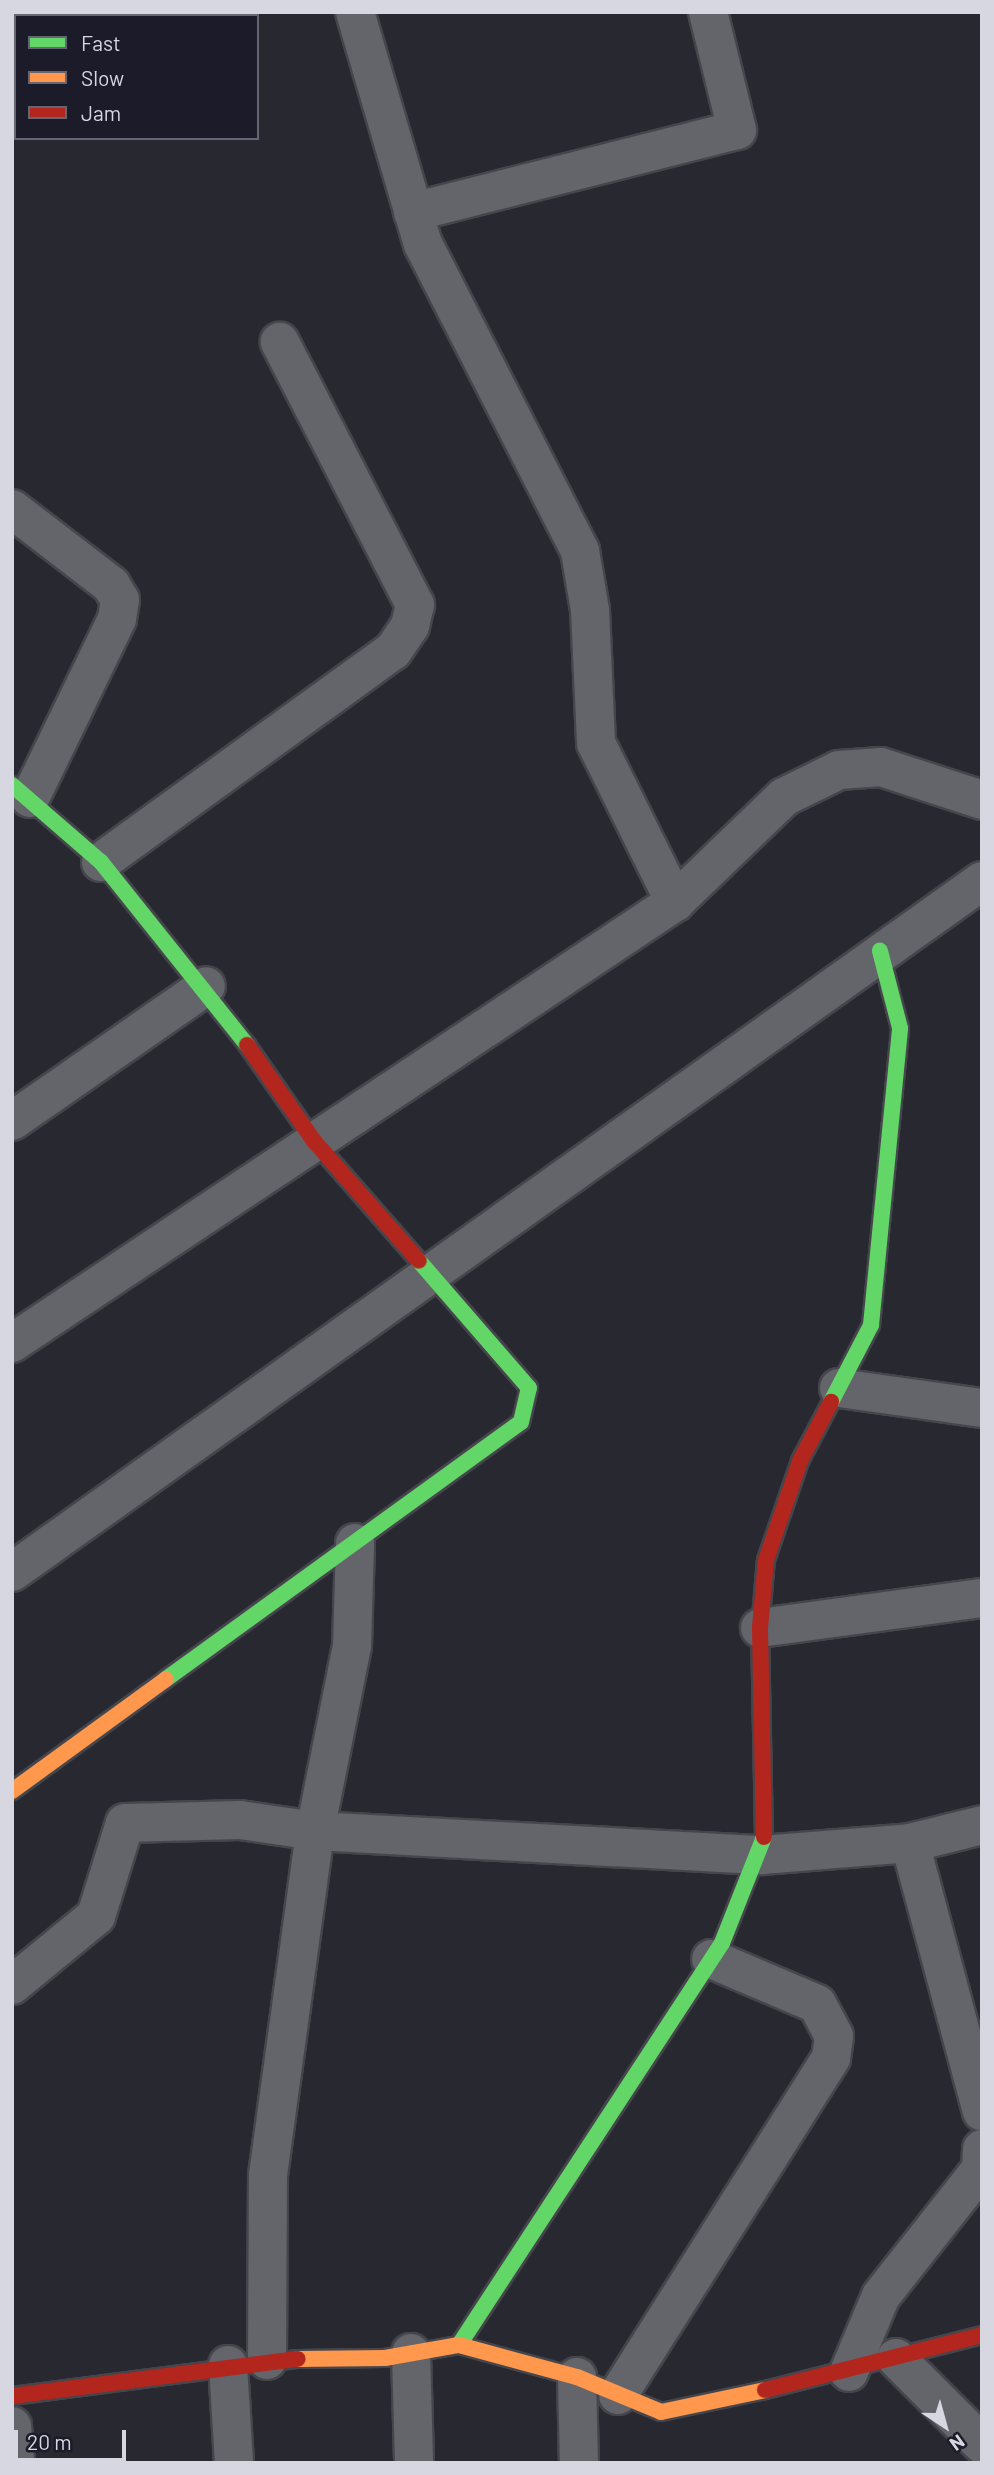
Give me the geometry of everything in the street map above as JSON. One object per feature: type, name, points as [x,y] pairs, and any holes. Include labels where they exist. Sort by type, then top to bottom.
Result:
[{"type":"street","points":[[355,12],[423,244],[580,551],[590,610],[596,743],[675,902]]},
{"type":"street","points":[[413,212],[737,130],[708,12]]},
{"type":"street","points":[[101,862],[393,651],[410,626],[415,605],[280,342]]},
{"type":"street","points":[[12,509],[111,584],[120,600],[117,619],[21,791],[101,862],[206,986],[314,1141],[435,1274],[529,1388],[521,1422],[12,1791]]},
{"type":"street","points":[[12,1343],[675,902],[784,797],[839,770],[881,767],[982,800]]},
{"type":"street","points":[[12,1572],[435,1274],[880,951],[982,881]]},
{"type":"street","points":[[458,2344],[711,1959],[762,1855],[767,1817],[761,1628],[766,1560],[800,1461],[871,1325],[893,1140],[900,1028],[880,951]]},
{"type":"street","points":[[12,1121],[206,986]]},
{"type":"street","points":[[839,1388],[982,1408]]},
{"type":"street","points":[[267,2360],[268,2175],[315,1831],[352,1646],[355,1543]]},
{"type":"street","points":[[761,1628],[982,1598]]},
{"type":"street","points":[[12,1985],[96,1916],[125,1823],[240,1821],[315,1831],[762,1855],[910,1843],[982,1825]]},
{"type":"street","points":[[910,1843],[982,2111]]},
{"type":"street","points":[[618,2395],[831,2058],[834,2036],[817,2004],[711,1959]]},
{"type":"street","points":[[849,2372],[881,2296],[971,2194],[981,2169],[982,2149]]},
{"type":"street","points":[[12,2396],[267,2360],[411,2353],[458,2344],[577,2377],[661,2412],[849,2372],[982,2334]]},
{"type":"street","points":[[411,2353],[414,2463]]},
{"type":"street","points":[[896,2358],[982,2444]]},
{"type":"street","points":[[228,2365],[234,2463]]},
{"type":"street","points":[[577,2377],[579,2463]]},
{"type":"street","points":[[12,2426],[15,2463]]},
{"type":"traffic: fast","points":[[12,785],[101,862],[247,1045]]},
{"type":"traffic: fast","points":[[831,1402],[871,1325],[900,1028],[880,951]]},
{"type":"traffic: fast","points":[[166,1679],[521,1422],[529,1388],[419,1261]]},
{"type":"traffic: fast","points":[[459,2345],[722,1943],[764,1837]]},
{"type":"traffic: slow","points":[[12,1791],[166,1679]]},
{"type":"traffic: slow","points":[[298,2359],[385,2358],[459,2345],[577,2377],[661,2412],[765,2390]]},
{"type":"traffic: jam","points":[[247,1045],[314,1141],[419,1261]]},
{"type":"traffic: jam","points":[[764,1837],[760,1628],[766,1560],[800,1461],[831,1402]]},
{"type":"traffic: jam","points":[[765,2390],[982,2335]]},
{"type":"traffic: jam","points":[[12,2396],[298,2359]]}]
